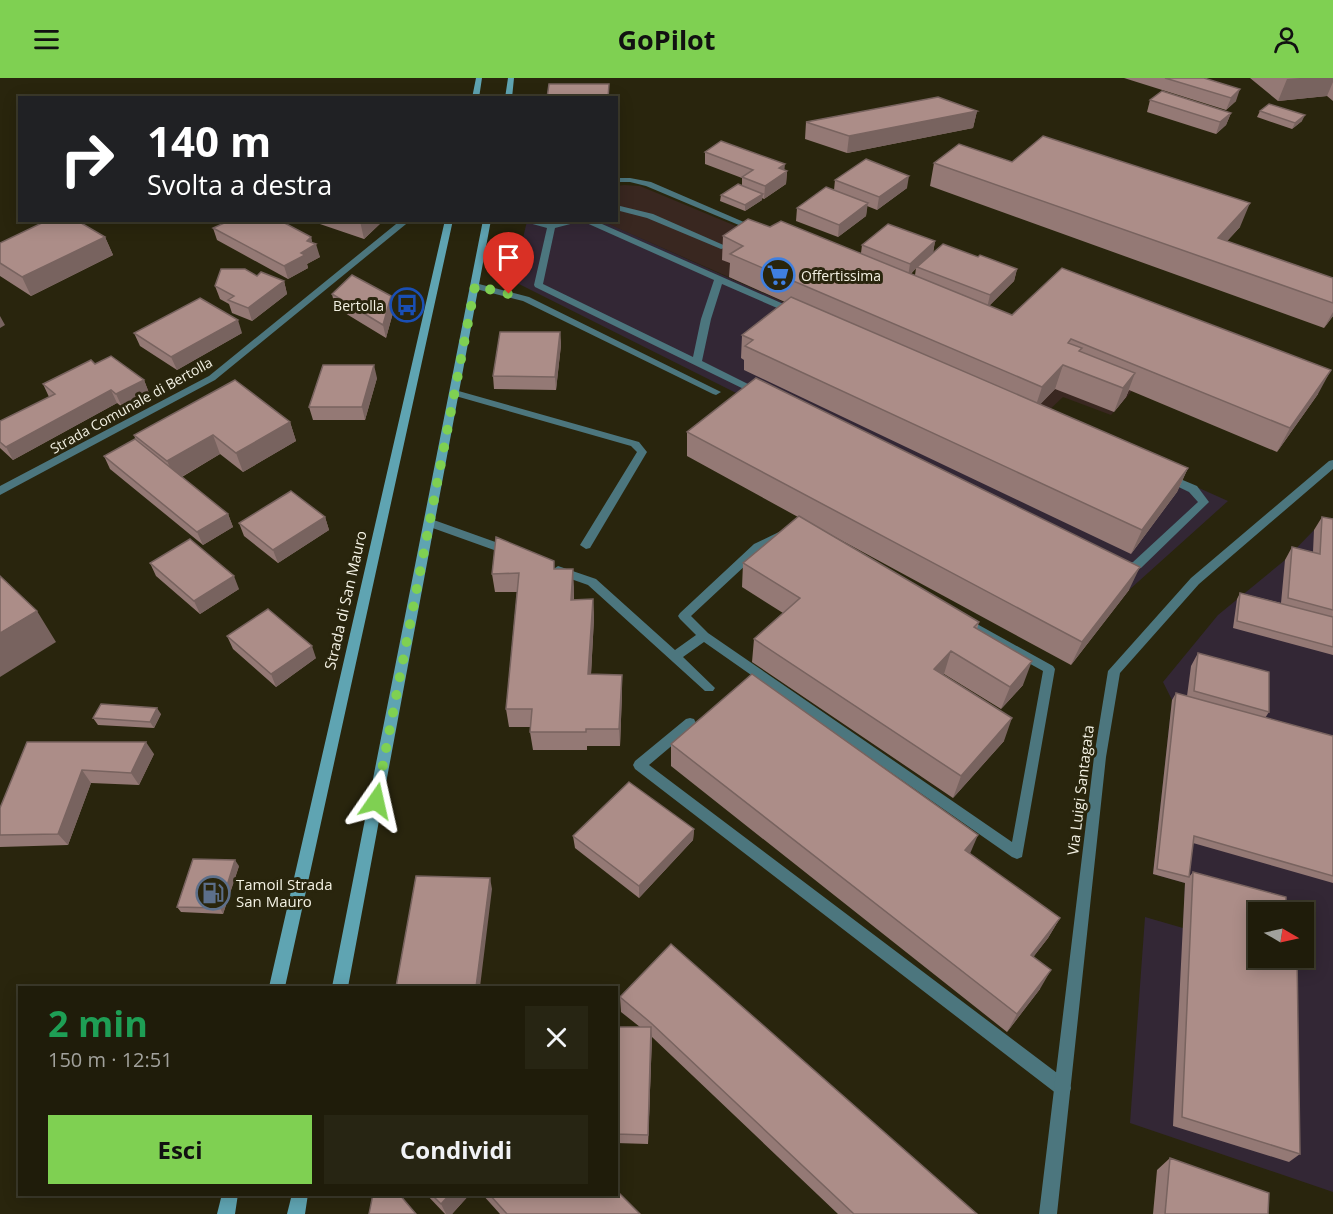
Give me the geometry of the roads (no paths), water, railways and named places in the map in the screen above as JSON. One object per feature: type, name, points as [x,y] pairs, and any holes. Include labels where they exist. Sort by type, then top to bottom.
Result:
[{"type":"main road","points":[[475,96],[479,78]]},
{"type":"main road","points":[[508,96],[511,78]]},
{"type":"main road","name":"Strada di San Mauro","points":[[277,986],[449,222]]},
{"type":"main road","points":[[340,986],[431,522],[487,222]]},
{"type":"main road","points":[[226,1214],[230,1196]]},
{"type":"main road","points":[[296,1214],[300,1196]]},
{"type":"street","points":[[618,180],[648,184],[769,234]]},
{"type":"street","points":[[618,208],[650,216],[724,247]]},
{"type":"street","name":"Strada Comunale di Bertolla","points":[[0,491],[212,378],[405,222]]},
{"type":"street","points":[[532,222],[551,226],[569,222]]},
{"type":"street","points":[[590,222],[805,317]]},
{"type":"street","points":[[551,226],[538,285],[771,399]]},
{"type":"street","points":[[697,363],[706,319],[719,279]]},
{"type":"street","points":[[475,286],[526,299],[716,392]]},
{"type":"street","points":[[455,393],[635,444],[642,452],[586,545]]},
{"type":"street","name":"Via Luigi Santagata","points":[[1048,1214],[1100,757],[1114,671],[1195,581],[1333,463]]},
{"type":"street","points":[[1110,566],[1121,571],[1137,565],[1204,502],[1193,489],[1161,474]]},
{"type":"street","points":[[431,522],[516,554]]},
{"type":"street","points":[[794,528],[758,547],[684,616],[704,636],[1017,853],[1049,669],[957,618]]},
{"type":"street","points":[[549,566],[592,582],[709,688]]},
{"type":"street","points":[[674,657],[704,636]]},
{"type":"street","points":[[690,723],[640,765],[1063,1089]]},
{"type":"place","name":"Offertissima","points":[[778,275]]},
{"type":"place","name":"Bertolla","points":[[407,305]]},
{"type":"place","name":"Tamoil Strada San Mauro","points":[[213,893]]}]
